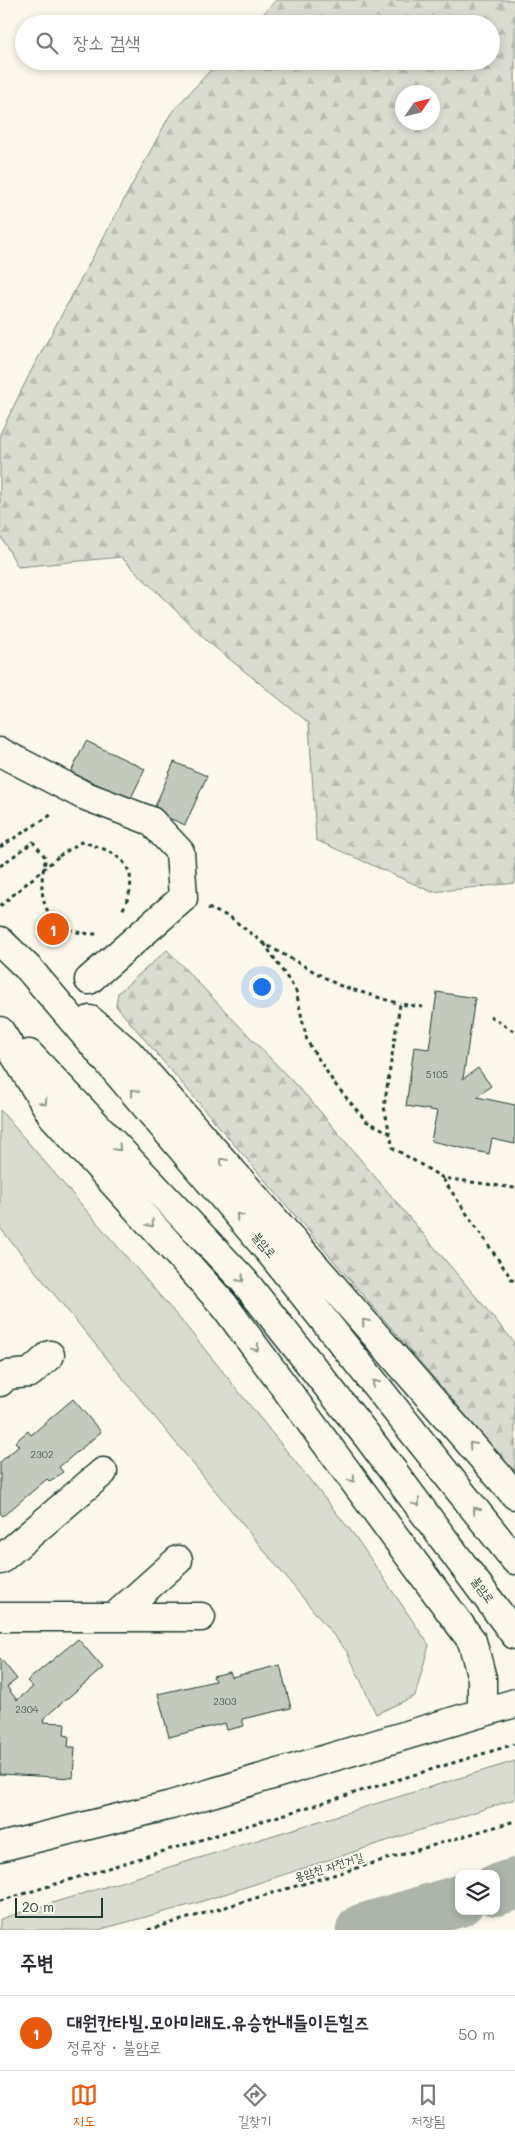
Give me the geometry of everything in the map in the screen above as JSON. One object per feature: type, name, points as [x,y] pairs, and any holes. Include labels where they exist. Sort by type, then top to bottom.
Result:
[{"type":"street","points":[[0,752],[83,795],[151,822],[180,852],[183,898],[89,980]]},
{"type":"street","name":"불암로","points":[[0,941],[30,970],[273,1256],[512,1555]]},
{"type":"street","points":[[30,970],[128,1052],[515,1495]]},
{"type":"street","name":"불암로","points":[[0,1024],[244,1281],[367,1436],[473,1576],[515,1636]]},
{"type":"street","points":[[0,1031],[52,1114],[224,1305],[472,1641],[482,1678],[482,1712]]},
{"type":"street","points":[[0,1382],[7,1375],[30,1373],[50,1355]]},
{"type":"street","points":[[0,1560],[103,1472]]},
{"type":"street","points":[[114,1617],[178,1560]]},
{"type":"street","points":[[473,1576],[515,1650]]},
{"type":"street","points":[[0,1617],[201,1617]]},
{"type":"street","points":[[0,1847],[171,1805],[515,1703]]},
{"type":"path","points":[[0,847],[83,795]]},
{"type":"path","points":[[0,866],[34,842],[46,858],[41,874],[44,905],[57,924],[80,934],[98,934],[105,928]]},
{"type":"path","points":[[0,906],[58,856],[82,842],[104,847],[121,859],[131,874],[130,897],[118,917]]},
{"type":"path","points":[[183,898],[230,917],[263,943],[338,985],[400,1004],[423,1008]]},
{"type":"path","points":[[263,943],[296,991],[307,1041],[334,1084],[366,1121],[390,1133]]},
{"type":"path","points":[[400,1004],[384,1107],[393,1148],[443,1178],[515,1188]]},
{"type":"path","points":[[490,1016],[515,1032]]},
{"type":"path","points":[[443,1178],[515,1284]]},
{"type":"path","points":[[0,1901],[515,1744]]},
{"type":"path","name":"용암천 자전거길","points":[[148,1930],[515,1821]]},
{"type":"green space","points":[[276,0],[515,0],[515,883],[432,892],[316,840],[309,723],[207,641],[121,557],[18,567],[0,535],[0,434],[30,373],[171,113],[211,70],[500,70],[500,15],[262,15]]},
{"type":"green space","points":[[167,950],[312,1102],[515,1343],[515,1473],[116,1006],[118,993]]},
{"type":"green space","points":[[0,1110],[186,1326],[355,1536],[429,1645],[415,1696],[376,1714],[348,1653],[0,1228]]},
{"type":"green space","points":[[515,1761],[515,1799],[197,1903],[98,1930],[0,1930],[0,1919]]},
{"type":"building","points":[[86,741],[145,769],[130,800],[71,772]]},
{"type":"building","points":[[174,762],[207,776],[185,825],[153,811]]},
{"type":"building","points":[[437,992],[475,998],[463,1079],[478,1068],[491,1086],[477,1097],[515,1105],[515,1144],[492,1139],[489,1154],[431,1141],[437,1111],[406,1106],[414,1047],[429,1049]]},
{"type":"building","points":[[73,1399],[101,1432],[59,1467],[63,1472],[50,1482],[47,1479],[3,1516],[0,1513],[0,1462],[19,1446],[15,1442],[28,1431],[31,1435]]},
{"type":"building","points":[[78,1639],[103,1668],[44,1718],[43,1722],[65,1723],[64,1735],[69,1736],[68,1747],[75,1747],[73,1778],[0,1774],[0,1658],[17,1679],[7,1687],[17,1700],[33,1687],[27,1681]]},
{"type":"building","points":[[280,1665],[291,1708],[242,1719],[244,1726],[227,1730],[225,1723],[169,1737],[158,1694],[215,1681],[213,1676],[230,1672],[232,1677]]},
{"type":"waterway","points":[[500,1889],[515,1884]]},
{"type":"waterway","points":[[362,1930],[455,1902]]},
{"type":"place","name":"대원칸타빌.모아미래도.유승한내들이든힐즈","points":[[53,929]]}]
